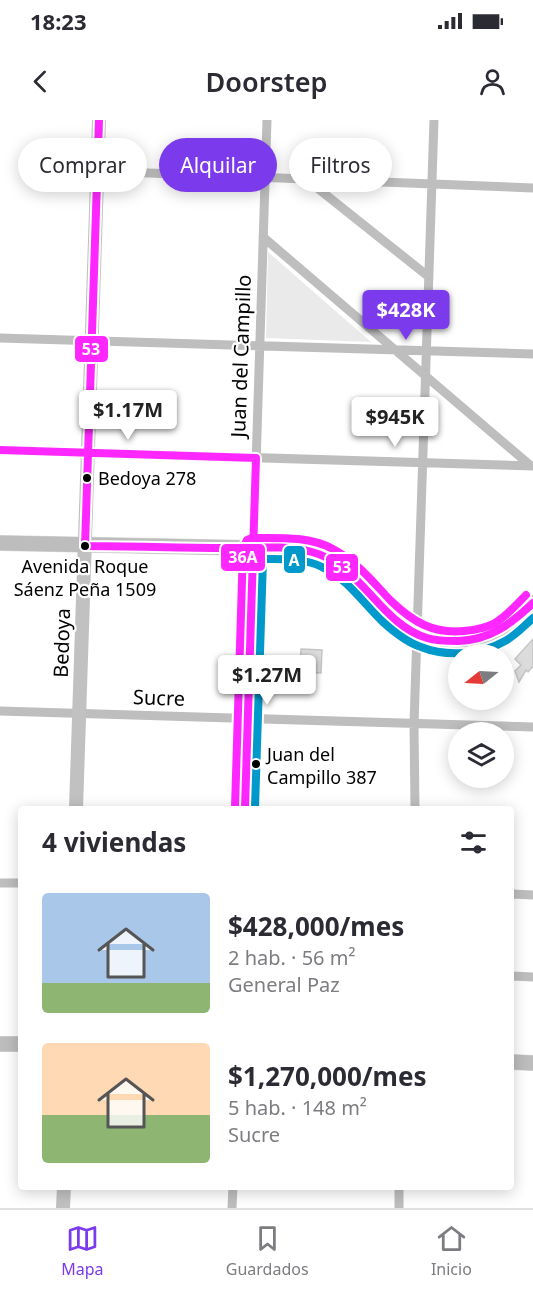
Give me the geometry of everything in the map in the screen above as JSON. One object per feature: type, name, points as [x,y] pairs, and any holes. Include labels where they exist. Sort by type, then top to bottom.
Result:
[{"type":"main road","name":"Bedoya","points":[[99,120],[99,138]]},
{"type":"main road","name":"Bedoya","points":[[76,806],[97,192]]},
{"type":"main road","points":[[0,543],[253,548],[316,553],[346,570],[392,616],[417,635],[440,641],[479,640],[497,633],[516,620],[533,603]]},
{"type":"main road","points":[[0,1044],[18,1044]]},
{"type":"main road","points":[[514,1062],[533,1063]]},
{"type":"main road","points":[[63,1208],[64,1190]]},
{"type":"street","name":"Juan del Campillo","points":[[266,138],[267,120]]},
{"type":"street","points":[[415,806],[414,724],[434,120]]},
{"type":"street","points":[[392,182],[533,188]]},
{"type":"street","name":"Juan del Campillo","points":[[245,806],[264,192]]},
{"type":"street","points":[[322,192],[429,277]]},
{"type":"street","points":[[263,237],[532,466]]},
{"type":"street","points":[[0,338],[533,354]]},
{"type":"street","points":[[0,450],[532,466]]},
{"type":"street","name":"Sucre","points":[[0,711],[533,727]]},
{"type":"street","points":[[0,883],[18,883]]},
{"type":"street","points":[[514,894],[533,895]]},
{"type":"street","points":[[514,976],[533,977]]},
{"type":"street","points":[[232,1208],[233,1190]]},
{"type":"street","points":[[399,1190],[399,1208]]},
{"type":"shaded area","points":[[268,252],[371,342],[266,338]]},
{"type":"building","points":[[533,639],[533,666],[528,672],[526,670],[519,682],[515,671],[521,665],[515,659]]},
{"type":"building","points":[[301,649],[322,650],[321,673],[300,672]]},
{"type":"transit line","name":"53","points":[[99,120],[85,546],[280,548],[312,552],[344,569],[383,608],[411,631],[439,640],[458,641],[480,638],[508,624],[533,603]]},
{"type":"transit line","name":"53","points":[[0,450],[256,458],[245,806]]},
{"type":"transit line","name":"36A","points":[[235,806],[243,548],[247,540],[252,538],[294,539],[314,542],[333,549],[357,566],[407,615],[424,625],[443,631],[468,631],[492,625],[526,595]]},
{"type":"transit line","name":"A","points":[[255,806],[263,559],[300,561],[315,564],[331,572],[347,584],[396,633],[410,642],[431,650],[463,653],[496,646],[509,639],[533,618]]},
{"type":"place","name":"Bedoya 278","points":[[87,478]]},
{"type":"place","name":"Avenida Roque Sáenz Peña 1509","points":[[85,546]]},
{"type":"place","name":"Juan del Campillo 387","points":[[256,764]]}]
